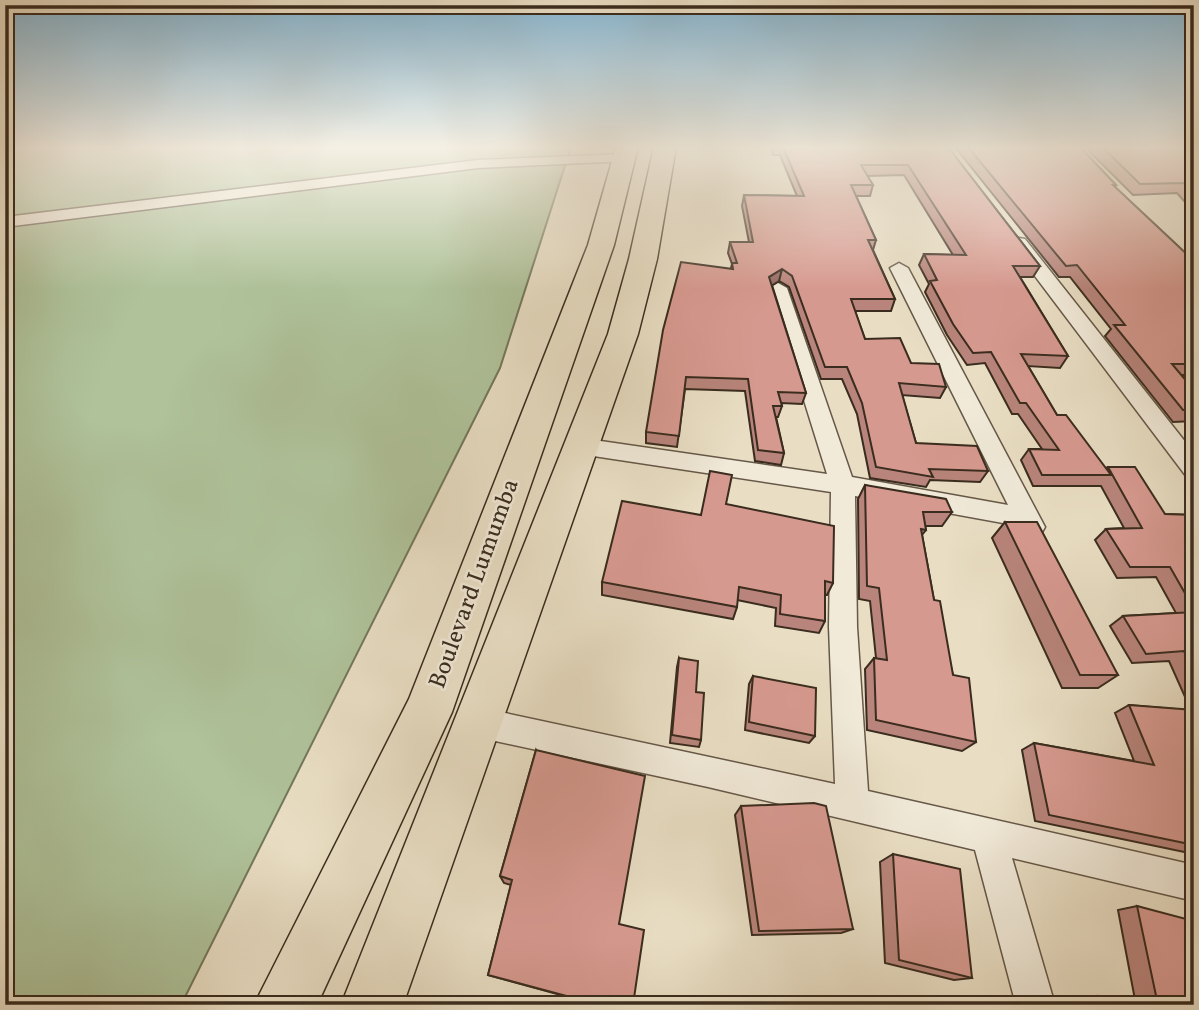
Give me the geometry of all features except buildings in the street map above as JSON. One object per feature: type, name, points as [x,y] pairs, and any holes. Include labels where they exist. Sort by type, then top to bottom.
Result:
[{"type":"highway","name":"Boulevard Lumumba","points":[[285,1005],[428,712],[601,245],[614,194]]},
{"type":"highway","name":"Boulevard Lumumba","points":[[372,1005],[623,334],[643,259],[656,194]]},
{"type":"street","points":[[5,222],[232,194]]},
{"type":"street","points":[[1011,233],[1194,470]]},
{"type":"street","points":[[899,268],[1041,543]]},
{"type":"street","points":[[778,288],[843,485],[843,627],[852,805]]},
{"type":"street","points":[[580,446],[843,485],[1028,519]]},
{"type":"street","points":[[477,722],[988,834],[1194,883]]},
{"type":"street","points":[[988,834],[1036,1005]]},
{"type":"green space","points":[[5,194],[556,194],[500,368],[181,1005],[5,1005]]}]
